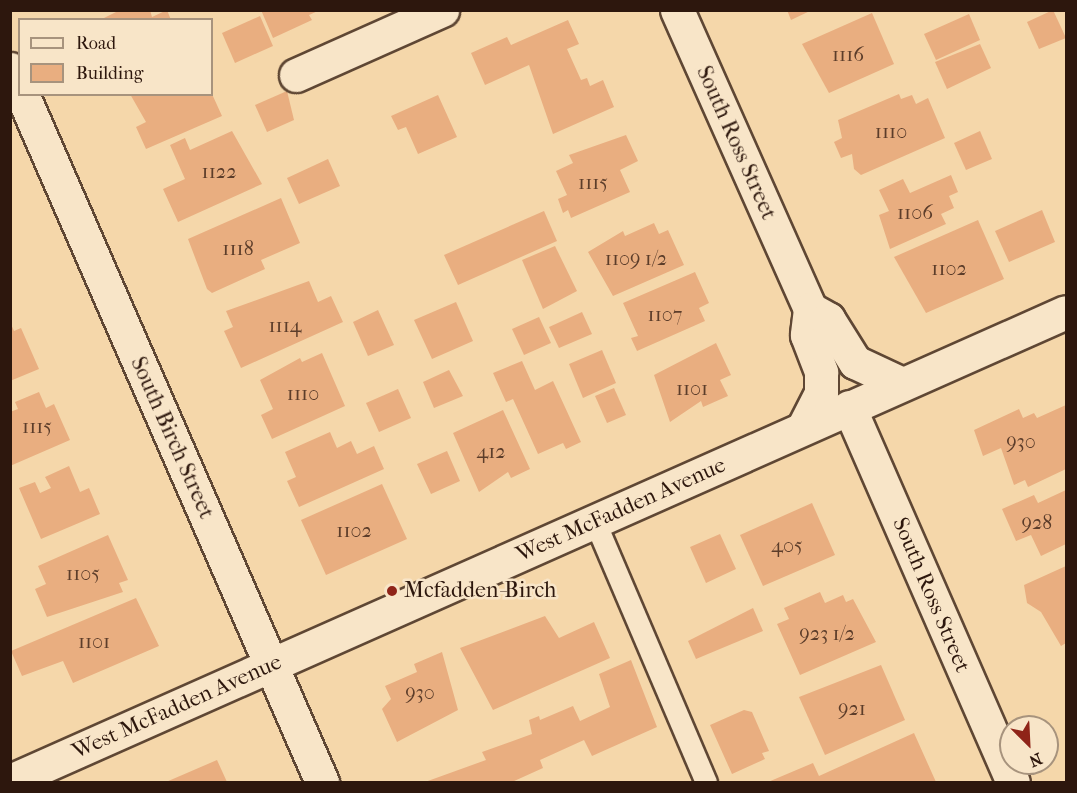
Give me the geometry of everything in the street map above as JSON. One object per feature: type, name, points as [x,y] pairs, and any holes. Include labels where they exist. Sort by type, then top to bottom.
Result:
[{"type":"street","points":[[296,75],[442,10]]},
{"type":"street","name":"South Ross Street","points":[[677,10],[810,309],[807,335],[820,372],[821,393],[804,428]]},
{"type":"street","points":[[10,69],[18,85]]},
{"type":"street","name":"South Birch Street","points":[[23,96],[322,783]]},
{"type":"street","name":"South Ross Street","points":[[810,309],[828,319],[855,362],[902,384]]},
{"type":"street","name":"West McFadden Avenue","points":[[14,781],[1066,312]]},
{"type":"street","name":"South Ross Street","points":[[849,407],[1012,783]]},
{"type":"lane","points":[[595,522],[706,783]]},
{"type":"building","points":[[120,10],[150,10],[152,17],[167,10],[170,18],[104,18]]},
{"type":"building","points":[[261,10],[320,10],[309,15],[312,20],[273,38]]},
{"type":"building","points":[[787,10],[812,10],[791,20]]},
{"type":"building","points":[[1053,10],[1066,38],[1039,49],[1027,22]]},
{"type":"building","points":[[872,13],[894,64],[829,93],[802,44]]},
{"type":"building","points":[[969,14],[980,40],[936,60],[924,34]]},
{"type":"building","points":[[260,16],[273,46],[235,63],[222,33]]},
{"type":"building","points":[[568,20],[579,44],[567,49],[581,80],[587,78],[590,86],[603,80],[614,107],[553,134],[529,65],[485,85],[471,53],[507,37],[511,45]]},
{"type":"building","points":[[980,44],[991,68],[947,89],[935,62]]},
{"type":"building","points":[[287,91],[294,120],[267,132],[255,105]]},
{"type":"building","points":[[899,94],[901,99],[912,95],[916,104],[928,98],[945,138],[861,175],[854,169],[852,154],[841,158],[834,142],[842,138],[838,120]]},
{"type":"building","points":[[438,95],[457,137],[418,154],[406,127],[398,130],[391,116]]},
{"type":"building","points":[[131,96],[213,96],[222,116],[146,149],[136,127],[146,122]]},
{"type":"building","points":[[232,131],[262,184],[178,222],[163,189],[185,179],[170,145],[185,138],[190,150]]},
{"type":"building","points":[[980,131],[992,159],[966,170],[954,143]]},
{"type":"building","points":[[626,135],[638,161],[620,170],[630,192],[571,218],[568,210],[563,213],[558,199],[567,195],[556,171],[573,163],[569,155]]},
{"type":"building","points":[[328,159],[340,186],[299,204],[287,178]]},
{"type":"building","points":[[951,175],[958,192],[949,196],[954,208],[941,214],[946,224],[890,249],[879,215],[889,211],[879,190],[903,179],[910,193]]},
{"type":"building","points":[[281,198],[300,243],[261,260],[265,269],[212,293],[207,289],[188,239]]},
{"type":"building","points":[[1042,210],[1055,242],[1009,262],[995,231]]},
{"type":"building","points":[[544,211],[557,241],[458,285],[444,255]]},
{"type":"building","points":[[978,220],[1004,279],[926,313],[894,257]]},
{"type":"building","points":[[654,223],[659,234],[668,230],[684,265],[613,296],[588,252],[623,231],[625,236]]},
{"type":"building","points":[[555,246],[577,291],[543,309],[522,260]]},
{"type":"building","points":[[695,272],[709,303],[699,308],[705,321],[637,351],[631,338],[638,336],[623,303]]},
{"type":"building","points":[[309,281],[318,302],[331,296],[343,322],[241,368],[224,331],[233,327],[226,311]]},
{"type":"building","points":[[456,302],[473,341],[432,359],[414,320]]},
{"type":"building","points":[[378,310],[394,345],[368,356],[353,322]]},
{"type":"building","points":[[582,312],[592,334],[559,348],[549,327]]},
{"type":"building","points":[[539,317],[551,343],[524,355],[512,329]]},
{"type":"building","points":[[10,322],[14,331],[21,328],[39,369],[10,381]]},
{"type":"building","points":[[716,343],[731,375],[720,380],[728,396],[703,407],[701,401],[670,422],[654,375]]},
{"type":"building","points":[[602,350],[616,383],[583,398],[569,364]]},
{"type":"building","points":[[322,353],[345,406],[272,439],[261,415],[273,409],[260,380],[300,358],[302,362]]},
{"type":"building","points":[[522,361],[535,390],[553,381],[581,442],[566,449],[563,443],[538,454],[513,399],[506,402],[493,373]]},
{"type":"building","points":[[449,370],[463,396],[434,408],[423,382]]},
{"type":"building","points":[[614,388],[626,415],[607,423],[595,396]]},
{"type":"building","points":[[398,389],[411,418],[379,432],[366,403]]},
{"type":"building","points":[[39,392],[46,408],[54,404],[70,440],[10,466],[10,412],[18,409],[15,402]]},
{"type":"building","points":[[1066,405],[1066,469],[1028,487],[1025,480],[1014,485],[1001,448],[983,456],[974,430],[1019,409],[1023,418],[1034,413],[1037,418]]},
{"type":"building","points":[[503,410],[530,469],[511,478],[508,472],[479,492],[453,433]]},
{"type":"building","points":[[330,432],[337,448],[351,441],[357,454],[374,446],[384,469],[299,507],[287,481],[296,477],[285,452]]},
{"type":"building","points":[[447,451],[460,481],[431,494],[417,464]]},
{"type":"building","points":[[69,466],[80,492],[89,488],[100,514],[41,539],[19,488],[35,482],[40,493],[51,488],[45,477]]},
{"type":"building","points":[[382,484],[407,539],[326,575],[301,520]]},
{"type":"building","points":[[1066,490],[1066,544],[1041,556],[1031,535],[1016,541],[1002,509],[1034,495],[1038,503]]},
{"type":"building","points":[[812,503],[835,555],[763,586],[740,535]]},
{"type":"building","points":[[720,534],[736,569],[706,583],[690,547]]},
{"type":"building","points":[[108,535],[128,580],[119,583],[123,592],[47,617],[35,589],[46,584],[38,566]]},
{"type":"building","points":[[1066,566],[1066,643],[1061,646],[1041,612],[1027,603],[1024,585]]},
{"type":"building","points":[[820,592],[825,603],[843,595],[846,602],[853,599],[876,642],[800,675],[777,624],[789,619],[784,608]]},
{"type":"building","points":[[136,598],[159,646],[73,683],[63,661],[22,676],[11,651]]},
{"type":"building","points":[[753,608],[763,631],[696,659],[688,641]]},
{"type":"building","points":[[545,616],[559,638],[594,622],[610,658],[493,710],[460,648]]},
{"type":"building","points":[[442,652],[458,710],[397,742],[382,709],[391,699],[385,686],[417,672],[414,664]]},
{"type":"building","points":[[631,660],[657,727],[592,756],[584,740],[540,760],[543,768],[512,782],[425,782],[486,760],[482,752],[532,734],[529,720],[539,716],[540,720],[573,706],[580,721],[610,707],[599,674]]},
{"type":"building","points":[[881,665],[905,720],[825,755],[799,697]]},
{"type":"building","points":[[744,710],[752,712],[769,751],[762,753],[765,759],[732,774],[710,725]]},
{"type":"building","points":[[914,733],[936,782],[768,782],[813,763],[819,776]]},
{"type":"building","points":[[217,760],[227,782],[166,782]]},
{"type":"place","name":"Mcfadden-Birch","points":[[392,591]]}]
